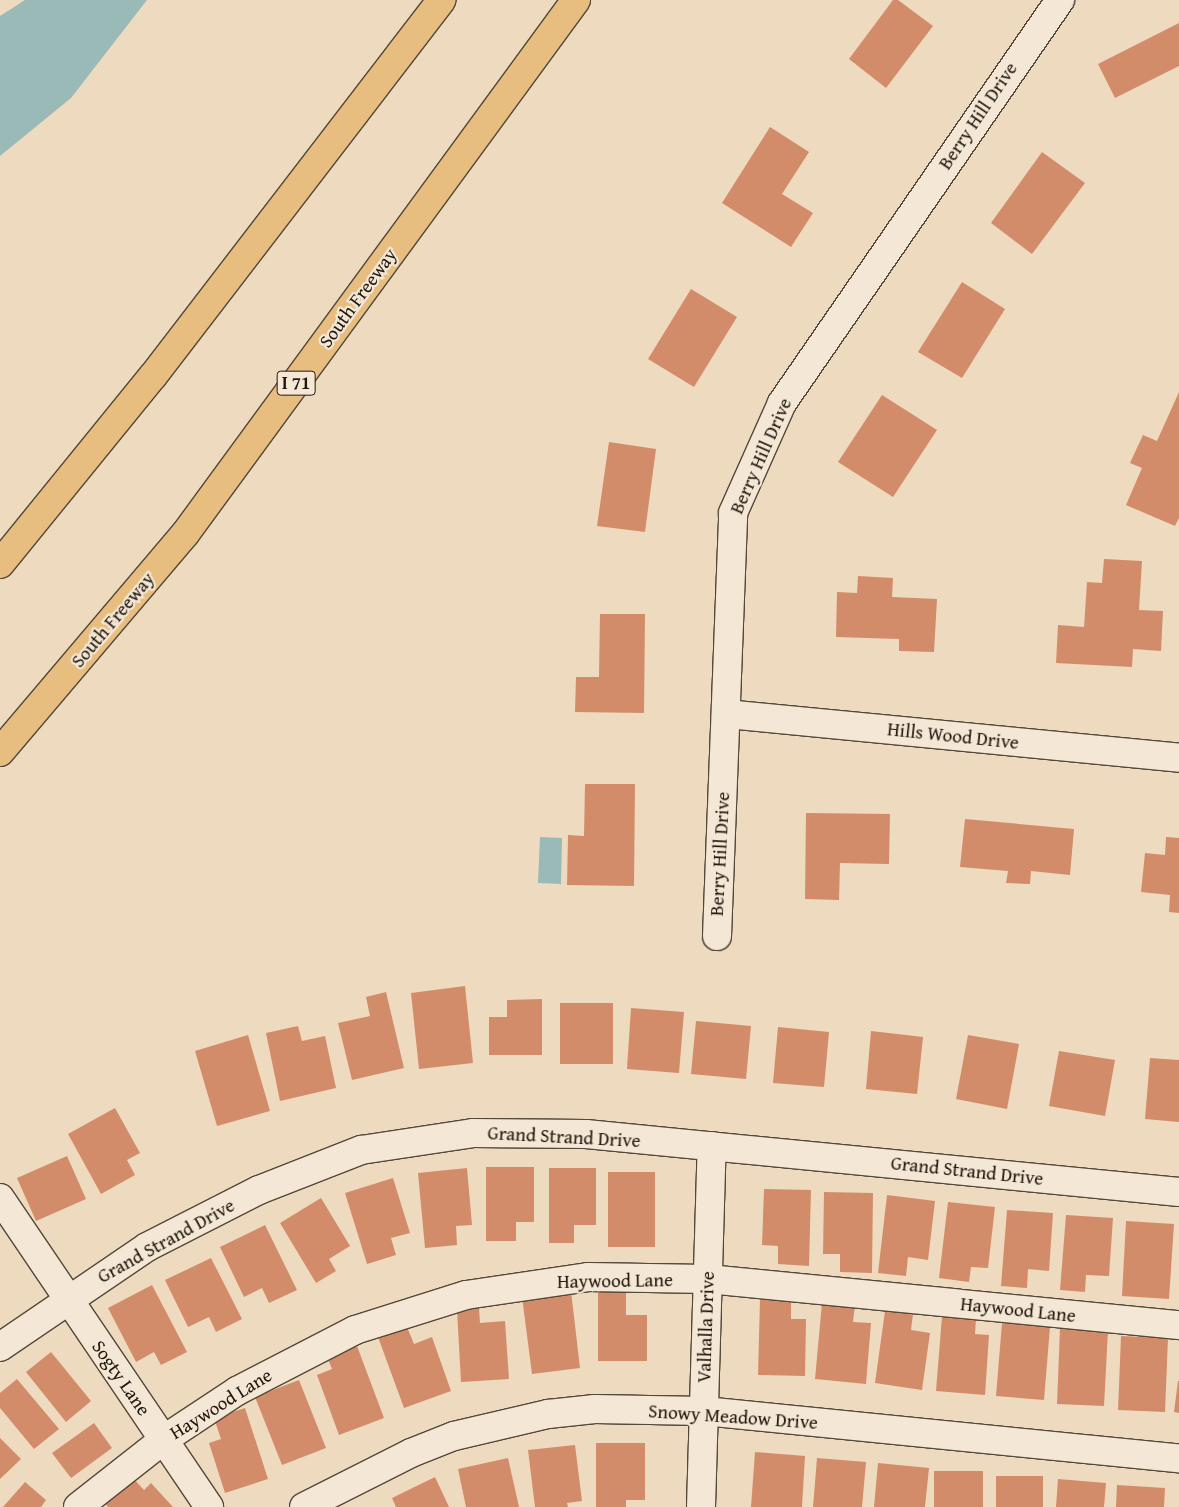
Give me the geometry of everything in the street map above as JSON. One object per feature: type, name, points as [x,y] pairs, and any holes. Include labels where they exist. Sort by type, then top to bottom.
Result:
[{"type":"highway","points":[[0,564],[153,376],[441,0]]},
{"type":"highway","name":"South Freeway","points":[[0,752],[186,534],[576,0]]},
{"type":"street","name":"Berry Hill Drive","points":[[717,936],[733,513],[782,403],[1060,0]]},
{"type":"street","name":"Hills Wood Drive","points":[[726,714],[1179,758]]},
{"type":"street","name":"Grand Strand Drive","points":[[0,1347],[66,1299],[147,1247],[259,1190],[361,1150],[473,1133],[530,1131],[712,1146],[1179,1192]]},
{"type":"street","name":"Valhalla Drive","points":[[701,1507],[712,1146]]},
{"type":"street","name":"Sogty Lane","points":[[0,1198],[66,1299],[209,1507]]},
{"type":"street","name":"Haywood Lane","points":[[78,1507],[163,1440],[237,1391],[355,1330],[410,1310],[466,1295],[588,1277],[708,1279],[1179,1325]]},
{"type":"street","name":"Snowy Meadow Drive","points":[[304,1507],[411,1453],[504,1423],[595,1409],[704,1411],[1179,1458]]},
{"type":"water","points":[[25,0],[147,0],[71,98],[0,156],[0,16]]},
{"type":"water","points":[[540,837],[562,838],[561,884],[538,883]]},
{"type":"building","points":[[893,0],[898,0],[933,26],[886,88],[849,59]]},
{"type":"building","points":[[1179,23],[1179,66],[1115,98],[1098,64]]},
{"type":"building","points":[[770,127],[809,152],[782,194],[813,213],[791,247],[722,203]]},
{"type":"building","points":[[1042,152],[1085,183],[1032,254],[991,223]]},
{"type":"building","points":[[962,282],[1005,309],[962,378],[918,352]]},
{"type":"building","points":[[691,289],[737,317],[694,387],[648,359]]},
{"type":"building","points":[[1179,392],[1179,518],[1175,526],[1126,505],[1142,468],[1130,463],[1143,435],[1157,441]]},
{"type":"building","points":[[882,395],[937,430],[893,497],[838,462]]},
{"type":"building","points":[[609,442],[656,449],[645,532],[597,526]]},
{"type":"building","points":[[1104,559],[1142,561],[1139,610],[1163,611],[1161,651],[1133,649],[1132,667],[1056,663],[1058,625],[1084,627],[1087,582],[1102,583]]},
{"type":"building","points":[[858,576],[893,578],[892,597],[937,599],[934,652],[899,651],[899,639],[836,637],[837,592],[857,593]]},
{"type":"building","points":[[600,614],[645,614],[644,713],[575,712],[576,677],[599,677]]},
{"type":"building","points":[[585,784],[635,784],[634,886],[567,885],[568,835],[584,836]]},
{"type":"building","points":[[806,813],[890,814],[889,864],[840,863],[839,900],[805,899]]},
{"type":"building","points":[[965,819],[1074,829],[1070,875],[1031,871],[1030,884],[1006,883],[1008,871],[960,867]]},
{"type":"building","points":[[1166,837],[1179,838],[1179,913],[1169,912],[1170,895],[1141,892],[1145,853],[1165,855]]},
{"type":"building","points":[[465,986],[473,1063],[419,1069],[411,993]]},
{"type":"building","points":[[386,992],[404,1068],[352,1080],[338,1023],[370,1016],[366,997]]},
{"type":"building","points":[[542,999],[542,1055],[489,1055],[489,1017],[507,1017],[507,1000]]},
{"type":"building","points":[[560,1003],[613,1003],[613,1064],[560,1064]]},
{"type":"building","points":[[631,1008],[684,1012],[679,1073],[627,1069]]},
{"type":"building","points":[[696,1021],[751,1026],[746,1079],[691,1074]]},
{"type":"building","points":[[298,1026],[302,1041],[325,1036],[336,1088],[280,1101],[266,1033]]},
{"type":"building","points":[[778,1027],[829,1032],[824,1087],[773,1083]]},
{"type":"building","points":[[871,1031],[923,1037],[917,1094],[866,1089]]},
{"type":"building","points":[[248,1035],[270,1111],[217,1126],[195,1051]]},
{"type":"building","points":[[968,1035],[1019,1044],[1007,1109],[956,1099]]},
{"type":"building","points":[[1059,1051],[1115,1060],[1105,1116],[1049,1106]]},
{"type":"building","points":[[1150,1058],[1179,1060],[1179,1122],[1145,1119]]},
{"type":"building","points":[[115,1108],[140,1153],[127,1160],[135,1175],[101,1194],[68,1134]]},
{"type":"building","points":[[67,1156],[86,1199],[36,1221],[17,1178]]},
{"type":"building","points":[[486,1167],[534,1167],[534,1222],[516,1222],[516,1241],[486,1241]]},
{"type":"building","points":[[467,1168],[472,1225],[456,1226],[457,1245],[425,1248],[418,1173]]},
{"type":"building","points":[[549,1168],[596,1168],[596,1225],[574,1225],[574,1243],[549,1243]]},
{"type":"building","points":[[608,1172],[655,1172],[655,1247],[608,1247]]},
{"type":"building","points":[[393,1178],[410,1233],[391,1238],[396,1255],[367,1264],[345,1193]]},
{"type":"building","points":[[764,1189],[811,1190],[809,1266],[778,1264],[778,1246],[762,1245]]},
{"type":"building","points":[[824,1192],[873,1193],[872,1273],[840,1272],[840,1254],[823,1254]]},
{"type":"building","points":[[887,1195],[935,1201],[928,1260],[908,1257],[906,1276],[878,1273]]},
{"type":"building","points":[[321,1198],[350,1246],[329,1259],[336,1271],[316,1283],[280,1223]]},
{"type":"building","points":[[948,1202],[995,1207],[988,1268],[971,1267],[969,1282],[939,1278]]},
{"type":"building","points":[[1007,1210],[1053,1213],[1049,1271],[1028,1269],[1027,1288],[1001,1286]]},
{"type":"building","points":[[1066,1215],[1113,1218],[1109,1276],[1086,1275],[1085,1292],[1060,1290]]},
{"type":"building","points":[[1126,1221],[1174,1224],[1169,1299],[1122,1296]]},
{"type":"building","points":[[265,1225],[297,1290],[269,1303],[262,1288],[244,1297],[220,1247]]},
{"type":"building","points":[[211,1258],[242,1319],[216,1332],[209,1317],[188,1327],[165,1280]]},
{"type":"building","points":[[152,1285],[187,1352],[161,1365],[154,1352],[136,1362],[108,1308]]},
{"type":"building","points":[[571,1291],[580,1368],[532,1374],[522,1297]]},
{"type":"building","points":[[598,1292],[626,1292],[626,1315],[647,1315],[647,1361],[598,1361]]},
{"type":"building","points":[[760,1300],[791,1300],[791,1319],[806,1319],[805,1376],[758,1375]]},
{"type":"building","points":[[822,1303],[855,1305],[853,1322],[871,1323],[866,1384],[815,1379]]},
{"type":"building","points":[[479,1308],[480,1323],[505,1321],[509,1379],[461,1382],[457,1310]]},
{"type":"building","points":[[885,1311],[913,1314],[911,1330],[930,1333],[922,1390],[875,1383]]},
{"type":"building","points":[[942,1316],[976,1319],[975,1334],[989,1335],[985,1395],[936,1391]]},
{"type":"building","points":[[1002,1323],[1050,1327],[1044,1400],[996,1396]]},
{"type":"building","points":[[407,1327],[414,1344],[432,1337],[451,1391],[404,1408],[378,1337]]},
{"type":"building","points":[[1060,1328],[1108,1331],[1104,1406],[1057,1404]]},
{"type":"building","points":[[1121,1336],[1168,1338],[1165,1412],[1118,1410]]},
{"type":"building","points":[[357,1346],[384,1418],[339,1435],[317,1375],[332,1369],[327,1357]]},
{"type":"building","points":[[51,1352],[91,1401],[66,1422],[26,1372]]},
{"type":"building","points":[[17,1379],[59,1429],[34,1449],[0,1408],[0,1393]]},
{"type":"building","points":[[299,1380],[326,1448],[282,1465],[255,1397]]},
{"type":"building","points":[[1179,1381],[1179,1413],[1174,1412]]},
{"type":"building","points":[[245,1408],[268,1479],[225,1493],[209,1443],[221,1439],[214,1418]]},
{"type":"building","points":[[94,1423],[112,1448],[71,1478],[52,1453]]},
{"type":"building","points":[[0,1438],[21,1459],[0,1479]]},
{"type":"building","points":[[596,1443],[645,1443],[645,1500],[626,1500],[626,1507],[596,1507]]},
{"type":"building","points":[[575,1445],[582,1501],[567,1503],[568,1507],[535,1507],[528,1450]]},
{"type":"building","points":[[755,1452],[805,1456],[802,1507],[751,1507]]},
{"type":"building","points":[[508,1458],[519,1507],[466,1507],[458,1469]]},
{"type":"building","points":[[817,1458],[866,1462],[862,1507],[813,1507]]},
{"type":"building","points":[[878,1463],[929,1468],[925,1507],[874,1507]]},
{"type":"building","points":[[934,1471],[983,1471],[983,1507],[934,1507]]},
{"type":"building","points":[[996,1476],[1043,1476],[1043,1507],[996,1507]]},
{"type":"building","points":[[132,1477],[144,1490],[151,1483],[173,1507],[108,1507],[104,1502]]},
{"type":"building","points":[[435,1477],[449,1507],[396,1507],[392,1498]]},
{"type":"building","points":[[1058,1479],[1106,1483],[1104,1507],[1056,1507]]},
{"type":"building","points":[[25,1482],[46,1500],[41,1507],[3,1507]]},
{"type":"building","points":[[1117,1485],[1165,1488],[1164,1507],[1116,1507]]}]
